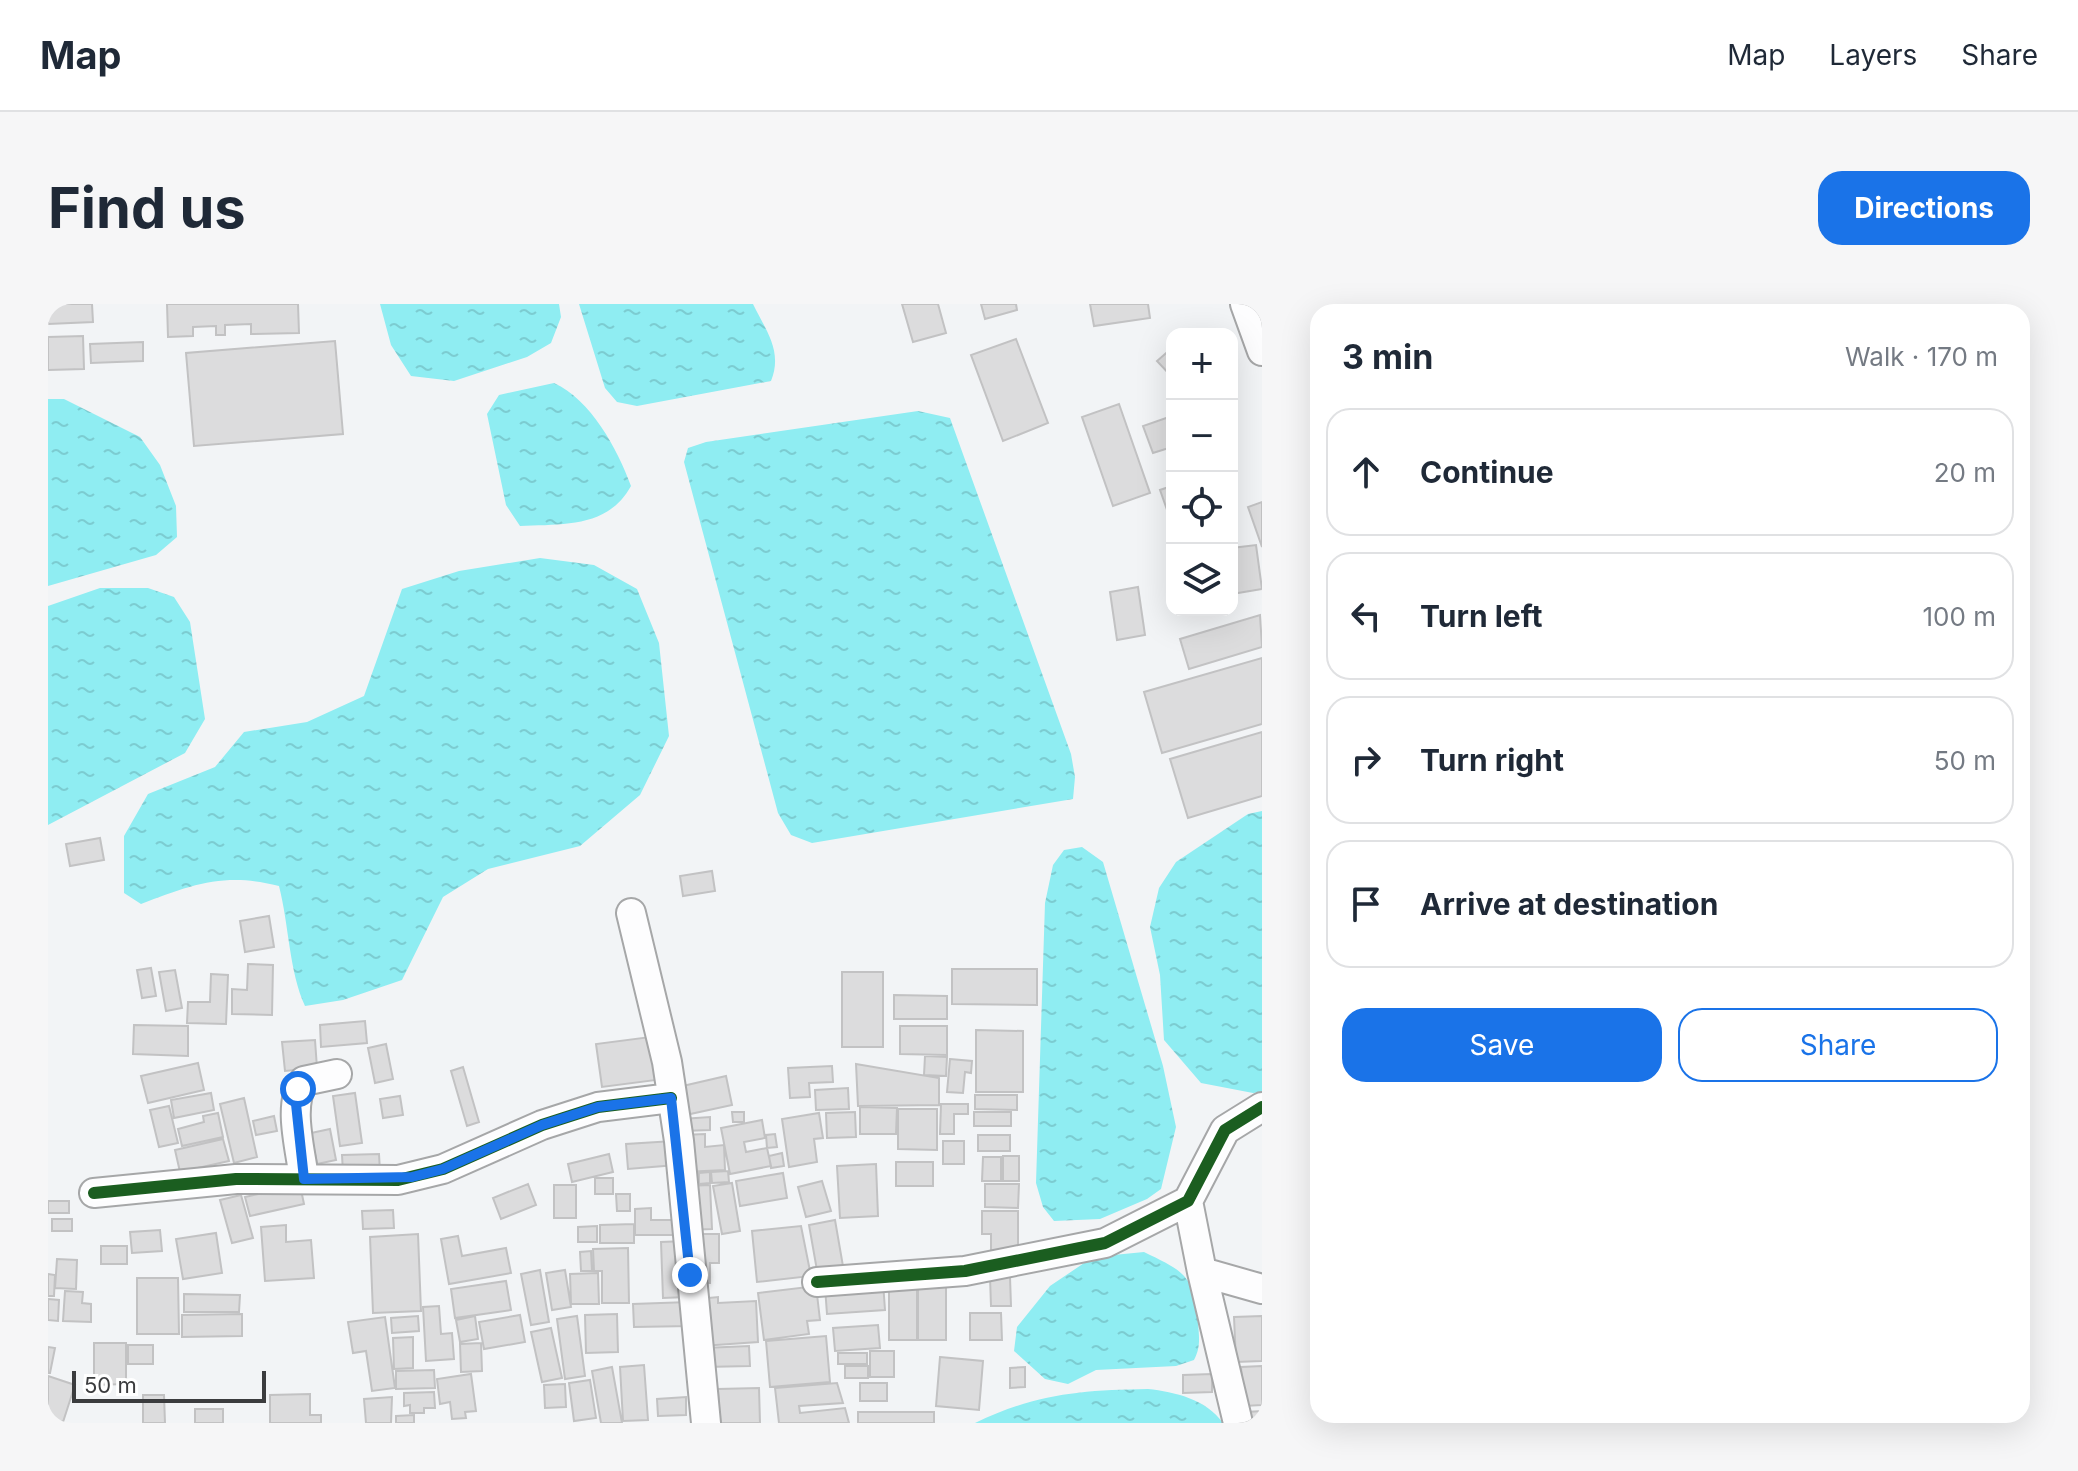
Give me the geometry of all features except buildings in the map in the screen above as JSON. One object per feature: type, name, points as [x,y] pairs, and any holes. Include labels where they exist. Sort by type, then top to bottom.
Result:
[{"type":"street","points":[[1245,304],[1262,351]]},
{"type":"street","points":[[631,913],[667,1062],[679,1141],[706,1423]]},
{"type":"street","points":[[304,1179],[296,1104],[298,1089],[304,1081],[337,1074]]},
{"type":"street","points":[[94,1193],[236,1179],[412,1177],[443,1169],[542,1125],[598,1107],[671,1098]]},
{"type":"street","points":[[817,1282],[965,1271],[1105,1243],[1188,1201],[1225,1130],[1262,1107]]},
{"type":"street","points":[[1188,1201],[1238,1423]]},
{"type":"street","points":[[1202,1272],[1262,1289]]},
{"type":"water","points":[[380,304],[559,304],[561,317],[551,343],[527,357],[454,381],[411,376],[391,345]]},
{"type":"water","points":[[579,304],[753,304],[774,351],[771,381],[637,406],[617,402],[605,388]]},
{"type":"water","points":[[554,383],[591,413],[618,456],[631,486],[621,500],[597,517],[568,524],[520,526],[506,505],[487,414],[499,395]]},
{"type":"water","points":[[48,399],[64,399],[140,437],[160,465],[176,506],[177,537],[156,555],[48,586]]},
{"type":"water","points":[[918,411],[950,418],[1071,754],[1075,777],[1073,799],[812,843],[791,835],[778,813],[684,462],[688,448],[706,442]]},
{"type":"water","points":[[540,558],[594,565],[637,589],[659,643],[669,736],[640,795],[580,846],[488,869],[443,897],[402,980],[343,1000],[305,1006],[292,963],[279,886],[242,880],[208,883],[141,904],[124,893],[124,836],[148,794],[215,767],[244,732],[307,722],[364,696],[402,589],[459,571]]},
{"type":"water","points":[[100,588],[148,588],[174,597],[190,622],[205,719],[185,753],[48,825],[48,606]]},
{"type":"water","points":[[1262,811],[1262,1092],[1253,1093],[1201,1083],[1164,1040],[1160,975],[1150,927],[1159,888],[1176,862],[1248,814]]},
{"type":"water","points":[[1082,847],[1103,862],[1163,1066],[1176,1127],[1161,1189],[1147,1199],[1100,1219],[1054,1221],[1043,1207],[1036,1183],[1045,903],[1053,865],[1064,850]]},
{"type":"water","points":[[1144,1252],[1178,1271],[1190,1284],[1199,1332],[1199,1346],[1194,1360],[1176,1366],[1096,1370],[1068,1384],[1045,1379],[1014,1351],[1017,1327],[1050,1286],[1093,1257]]},
{"type":"water","points":[[1148,1389],[1199,1402],[1223,1423],[975,1423],[1038,1400],[1101,1391]]},
{"type":"cycle path","points":[[94,1193],[236,1179],[398,1180],[443,1169],[542,1125],[598,1107],[671,1098]]},
{"type":"cycle path","points":[[817,1282],[965,1271],[1105,1243],[1188,1201],[1225,1130],[1262,1107]]},
{"type":"route","points":[[298,1089],[296,1104],[304,1179],[398,1180],[412,1177],[443,1169],[542,1125],[598,1107],[671,1098],[679,1141],[690,1275]]}]
